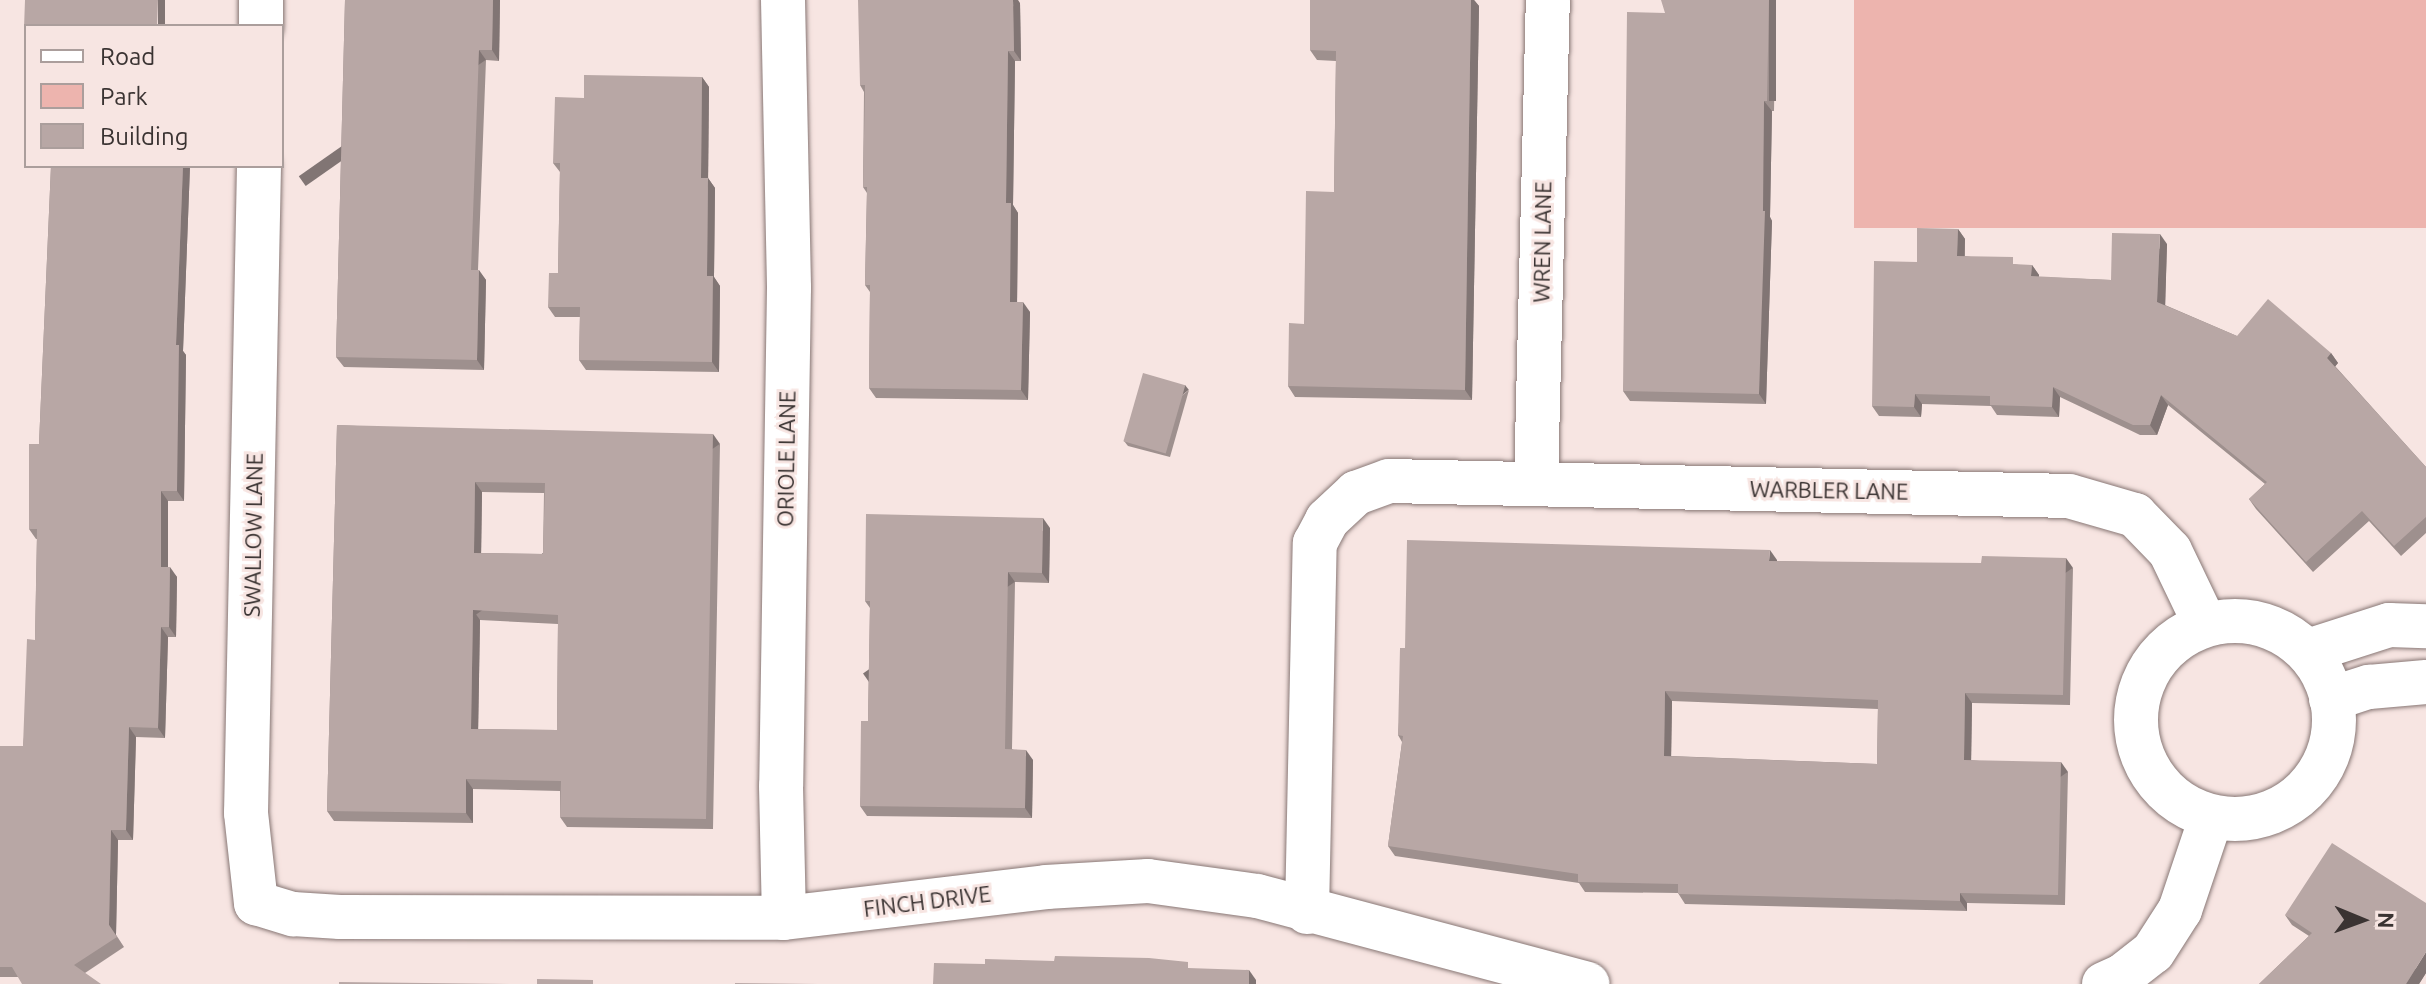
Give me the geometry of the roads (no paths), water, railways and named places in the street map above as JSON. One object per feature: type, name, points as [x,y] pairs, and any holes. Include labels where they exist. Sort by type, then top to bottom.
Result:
[{"type":"street","points":[[261,0],[261,24]]},
{"type":"street","name":"ORIOLE LANE","points":[[783,0],[789,288],[781,786],[784,918]]},
{"type":"street","name":"WREN LANE","points":[[1536,484],[1548,0]]},
{"type":"street","name":"SWALLOW LANE","points":[[256,903],[246,813],[259,168]]},
{"type":"street","name":"WARBLER LANE","points":[[1307,912],[1315,543],[1327,520],[1356,493],[1389,481],[2069,496],[2135,515],[2170,551],[2205,624]]},
{"type":"street","points":[[2242,620],[2278,629],[2308,651],[2322,670],[2335,726],[2327,760],[2307,790],[2280,811],[2247,820],[2211,818],[2178,803],[2152,776],[2137,742],[2136,705],[2149,670],[2173,641],[2205,624],[2242,620]]},
{"type":"street","points":[[2308,651],[2389,625],[2426,626]]},
{"type":"street","points":[[2331,699],[2369,687],[2426,682]]},
{"type":"street","points":[[2104,984],[2122,976],[2153,952],[2180,910],[2211,818]]},
{"type":"street","name":"FINCH DRIVE","points":[[256,903],[293,914],[340,917],[784,918],[1046,887],[1148,881],[1257,896],[1307,912],[1587,984]]}]
